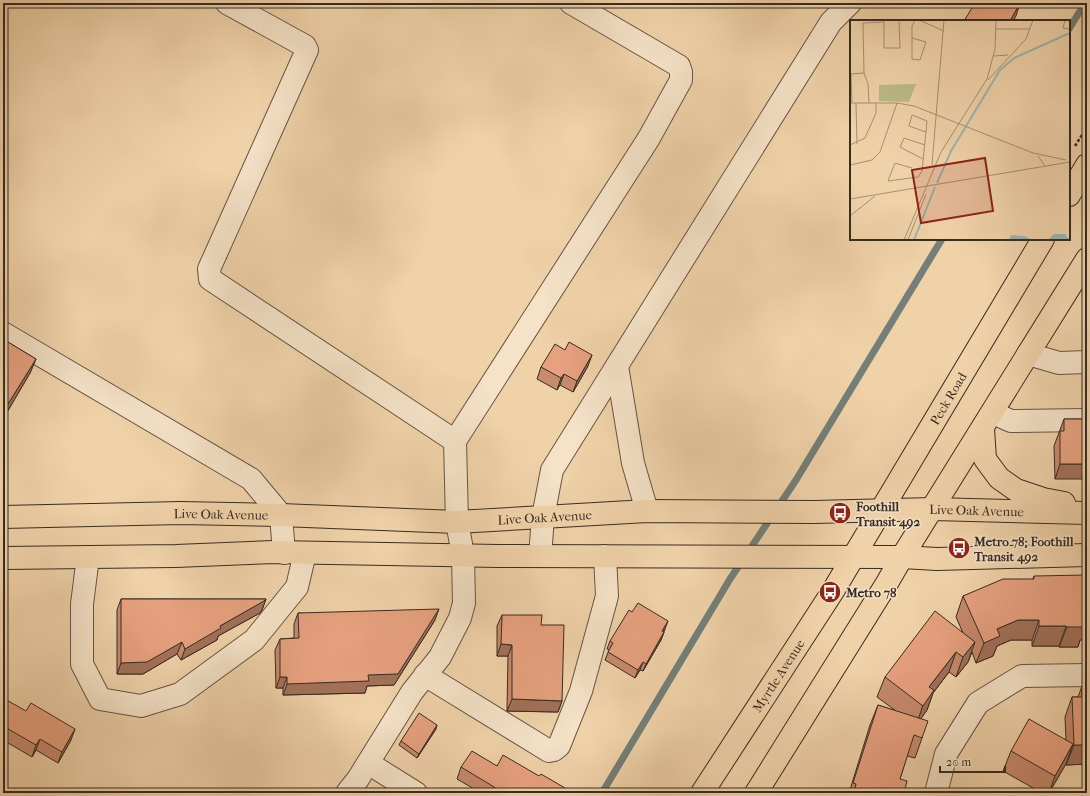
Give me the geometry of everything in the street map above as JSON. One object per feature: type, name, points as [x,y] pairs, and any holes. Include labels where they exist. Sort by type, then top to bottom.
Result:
[{"type":"main road","points":[[1070,192],[1080,158]]},
{"type":"main road","name":"Peck Road","points":[[852,557],[882,510],[1042,240]]},
{"type":"main road","points":[[756,793],[988,421],[1087,259]]},
{"type":"main road","points":[[988,421],[985,459],[999,478],[1016,490],[1043,499],[1087,507]]},
{"type":"main road","name":"Live Oak Avenue","points":[[3,517],[181,513],[281,515],[457,522],[647,511],[814,512],[933,509],[1087,513]]},
{"type":"main road","points":[[3,558],[294,553],[540,556],[902,557],[937,559],[1087,555]]},
{"type":"main road","name":"Myrtle Avenue","points":[[702,793],[833,591],[852,557]]},
{"type":"street","points":[[227,3],[306,46],[307,50],[209,270],[210,279],[455,441]]},
{"type":"street","points":[[347,793],[368,763],[412,692],[440,657],[460,618],[464,603],[463,555],[457,522],[455,441],[649,138],[681,80],[679,66],[571,3]]},
{"type":"street","points":[[540,556],[542,517],[552,470],[831,22],[850,3]]},
{"type":"street","points":[[3,333],[250,479],[281,515],[294,553],[297,587],[254,640],[180,694],[141,706],[100,699],[82,664],[82,604],[88,557]]},
{"type":"street","points":[[1028,354],[1059,363],[1087,362]]},
{"type":"street","points":[[617,366],[633,463],[647,511]]},
{"type":"street","points":[[988,421],[1087,420]]},
{"type":"street","points":[[425,675],[549,751],[554,750],[559,746],[581,691],[607,596],[605,556]]},
{"type":"street","points":[[936,793],[946,754],[978,702],[1022,676],[1087,675]]},
{"type":"street","points":[[368,763],[416,793]]},
{"type":"path","points":[[1080,158],[1087,127]]},
{"type":"building","points":[[975,3],[1020,3],[1011,20],[965,20]]},
{"type":"building","points":[[3,339],[36,359],[8,404],[3,401]]},
{"type":"building","points":[[569,342],[592,355],[577,381],[564,374],[561,378],[541,367],[555,344],[565,350]]},
{"type":"building","points":[[1064,419],[1087,419],[1087,464],[1060,464],[1060,431],[1064,431]]},
{"type":"building","points":[[1087,575],[1087,620],[1085,620],[1085,627],[1039,626],[1039,620],[1018,620],[997,629],[1000,636],[984,643],[963,596],[1003,579],[1034,579],[1034,576]]},
{"type":"building","points":[[121,599],[266,599],[185,649],[182,642],[147,662],[121,663]]},
{"type":"building","points":[[638,603],[668,621],[662,631],[664,632],[646,664],[643,662],[638,670],[608,652],[613,643],[610,641],[629,610],[632,612]]},
{"type":"building","points":[[439,609],[398,674],[368,675],[369,681],[287,684],[287,677],[280,677],[280,639],[299,638],[298,613]]},
{"type":"building","points":[[935,611],[975,642],[963,657],[956,652],[929,687],[934,690],[923,706],[885,677]]},
{"type":"building","points":[[502,615],[542,615],[541,625],[564,625],[562,701],[512,699],[512,645],[501,644]]},
{"type":"building","points":[[1082,686],[1087,686],[1087,745],[1074,745],[1072,697],[1082,697]]},
{"type":"building","points":[[3,698],[26,711],[31,703],[75,729],[62,752],[40,739],[36,745],[3,726]]},
{"type":"building","points":[[878,705],[928,721],[922,738],[914,735],[900,779],[907,781],[904,793],[854,793],[856,784],[853,783]]},
{"type":"building","points":[[419,713],[437,725],[419,754],[401,741]]},
{"type":"building","points":[[1029,719],[1073,744],[1055,776],[1011,751]]},
{"type":"building","points":[[472,751],[497,766],[503,755],[539,776],[541,774],[565,788],[563,793],[504,793],[461,767]]},
{"type":"waterway","points":[[1070,27],[1085,3]]},
{"type":"waterway","points":[[602,793],[730,579],[796,480],[941,240]]},
{"type":"place","name":"Foothill Transit 492","points":[[840,513]]},
{"type":"place","name":"Metro 78; Foothill Transit 492","points":[[959,548]]},
{"type":"place","name":"Metro 78","points":[[830,592]]}]
